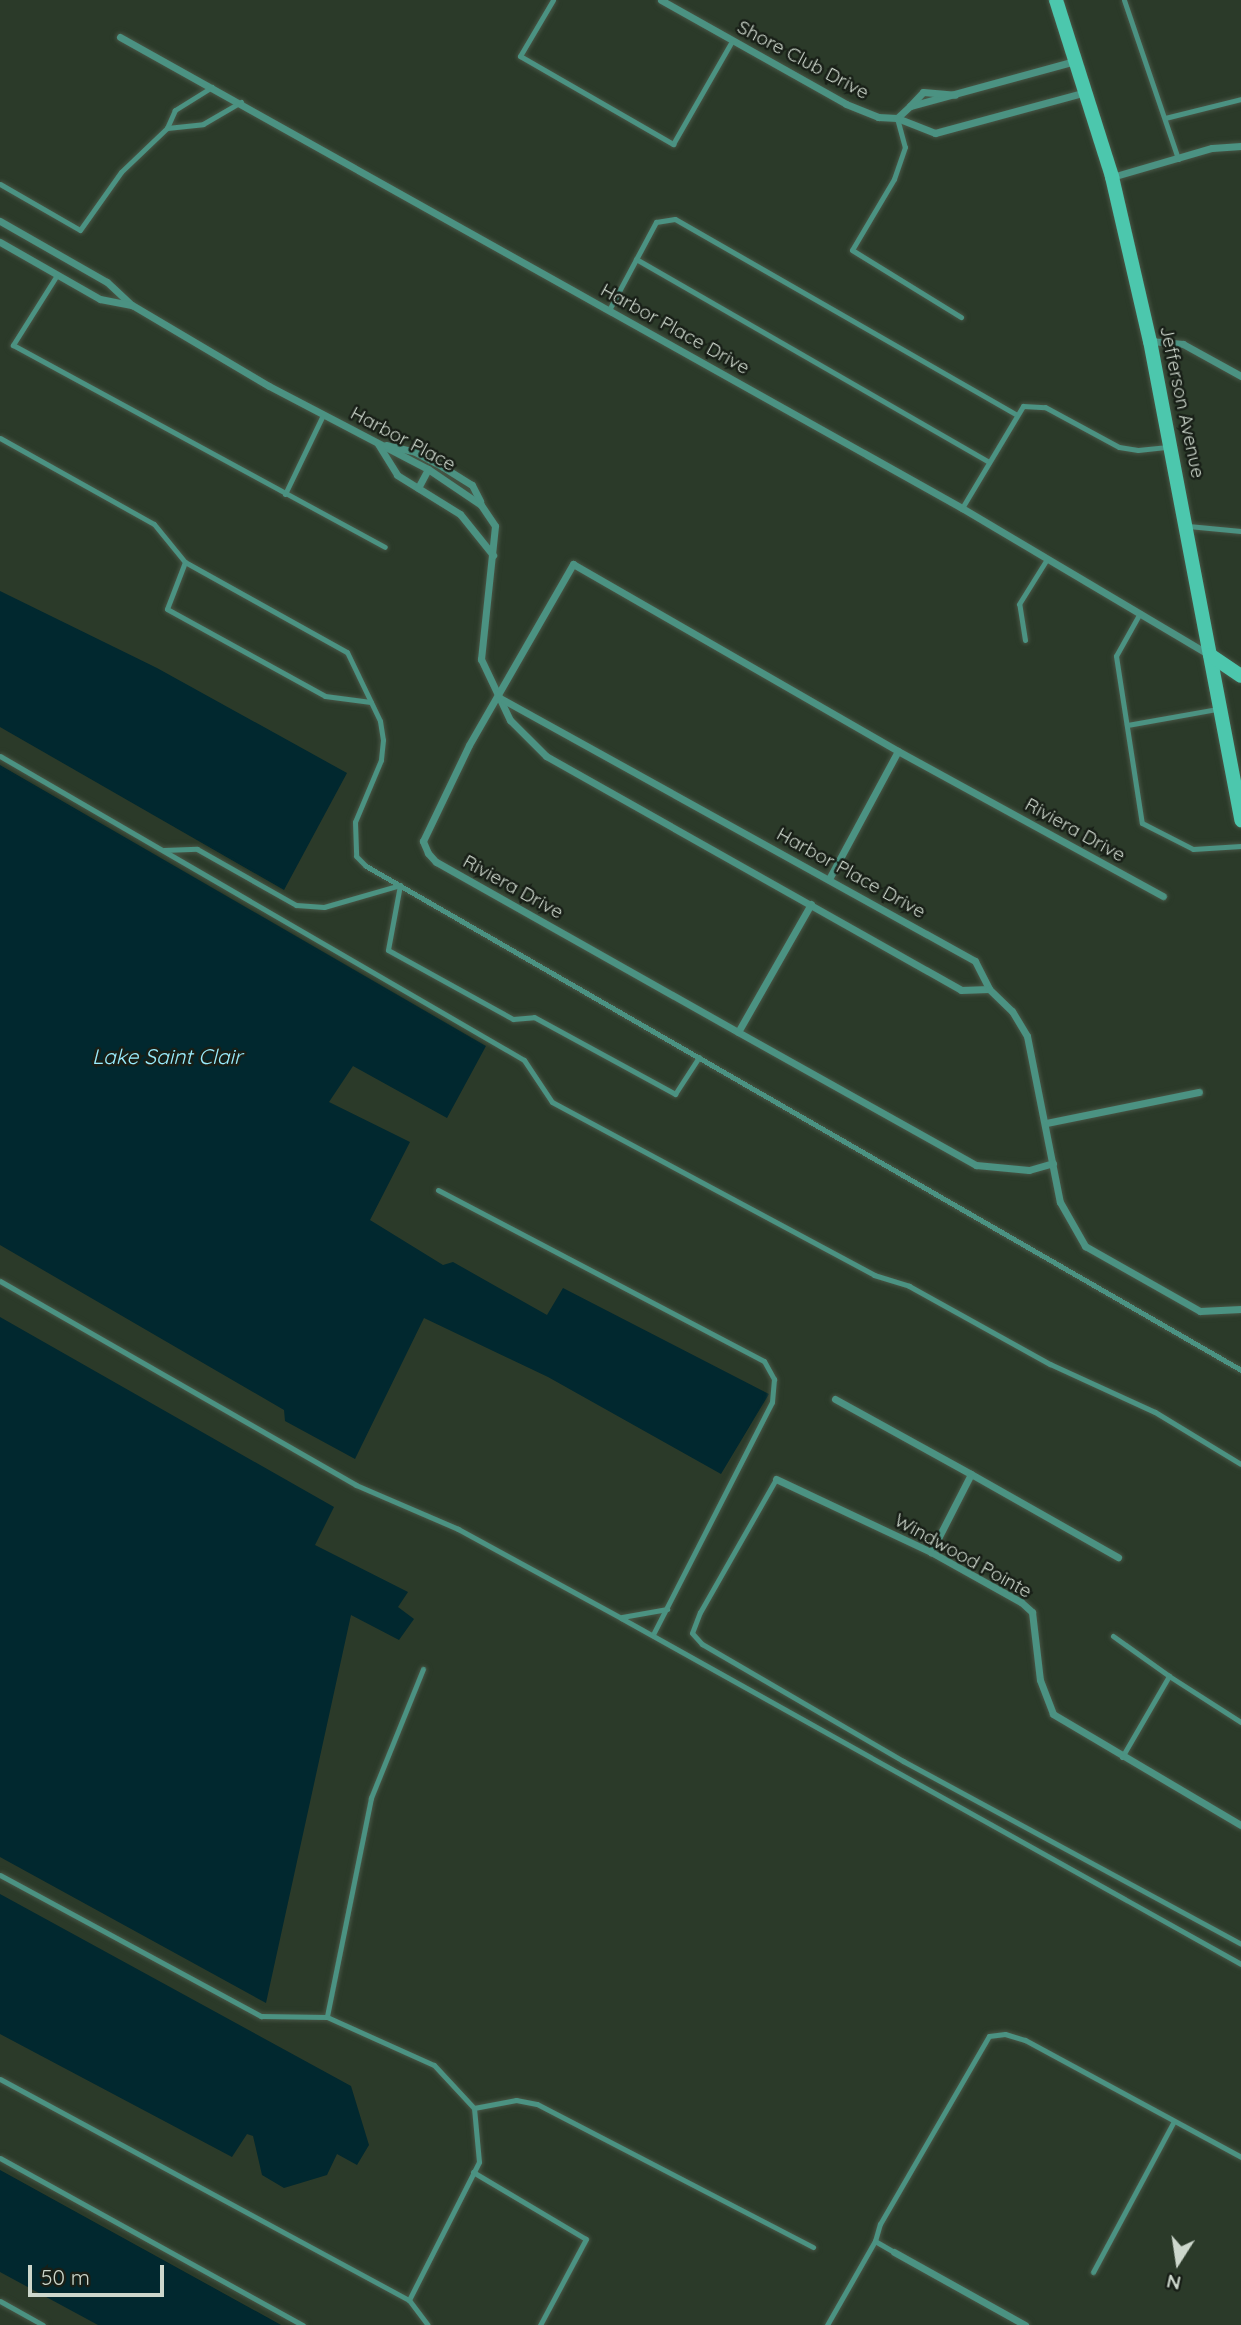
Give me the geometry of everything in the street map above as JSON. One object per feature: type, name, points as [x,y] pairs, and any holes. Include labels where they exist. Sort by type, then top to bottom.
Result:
[{"type":"main road","name":"Jefferson Avenue","points":[[1056,0],[1112,177],[1150,341],[1188,526],[1241,820]]},
{"type":"main road","points":[[1210,655],[1241,676]]},
{"type":"street","name":"Shore Club Drive","points":[[661,0],[846,104],[878,117],[897,118],[935,133],[1086,92]]},
{"type":"street","name":"Harbor Place Drive","points":[[120,37],[241,102],[961,508],[1210,655]]},
{"type":"street","points":[[897,118],[910,106],[1076,61]]},
{"type":"street","points":[[1112,177],[1225,145],[1241,146]]},
{"type":"street","name":"Harbor Place","points":[[0,221],[107,282],[132,305],[323,415],[428,469],[481,505]]},
{"type":"street","points":[[16,251],[26,235]]},
{"type":"street","name":"Harbor Place","points":[[0,242],[100,299],[132,305]]},
{"type":"street","points":[[1150,341],[1183,344],[1241,376]]},
{"type":"street","points":[[378,444],[397,475],[460,514],[494,555]]},
{"type":"street","points":[[378,444],[413,451],[471,485],[495,526],[481,659],[510,720],[546,756],[961,990],[989,989],[1023,1026],[1046,1123],[1060,1202],[1085,1246],[1200,1311],[1241,1309]]},
{"type":"street","points":[[418,488],[428,469]]},
{"type":"street","name":"Riviera Drive","points":[[1053,1163],[1029,1170],[976,1165],[436,862],[428,853],[424,841],[427,832],[469,746],[499,698],[573,564],[898,751],[1163,896]]},
{"type":"street","name":"Harbor Place Drive","points":[[499,698],[975,961],[989,989]]},
{"type":"street","points":[[829,879],[898,751]]},
{"type":"street","points":[[738,1032],[811,904]]},
{"type":"street","points":[[1046,1123],[1199,1092]]},
{"type":"street","points":[[835,1399],[1118,1557]]},
{"type":"street","points":[[931,1552],[971,1474]]},
{"type":"street","name":"Windwood Pointe","points":[[776,1479],[931,1552],[1032,1612],[1040,1680],[1053,1714],[1241,1825]]},
{"type":"street","points":[[894,2252],[1025,2325]]},
{"type":"lane","points":[[553,0],[520,56],[673,144],[733,41]]},
{"type":"lane","points":[[1124,0],[1178,159]]},
{"type":"lane","points":[[0,184],[80,230],[121,172],[167,128],[175,110],[212,87]]},
{"type":"lane","points":[[1165,118],[1241,99]]},
{"type":"lane","points":[[167,128],[203,124],[241,102]]},
{"type":"lane","points":[[897,118],[905,147],[894,179],[852,250],[961,317]]},
{"type":"lane","points":[[609,310],[656,222],[675,219],[1015,414]]},
{"type":"lane","points":[[636,259],[987,461]]},
{"type":"lane","points":[[57,275],[13,345],[385,547]]},
{"type":"lane","points":[[961,508],[1015,414],[1023,406],[1045,407],[1119,447],[1138,450],[1172,446]]},
{"type":"lane","points":[[285,494],[323,415]]},
{"type":"lane","points":[[0,438],[155,524],[185,562],[347,652],[380,721],[382,760],[355,822],[353,844],[356,856],[366,866],[1241,1370]]},
{"type":"lane","points":[[1188,526],[1241,531]]},
{"type":"lane","points":[[1025,640],[1019,604],[1047,559]]},
{"type":"lane","points":[[185,562],[167,609],[325,696],[371,702]]},
{"type":"lane","points":[[1140,613],[1116,656],[1142,823],[1193,849],[1241,846]]},
{"type":"lane","points":[[1127,725],[1220,708]]},
{"type":"lane","points":[[0,756],[524,1060],[552,1102],[874,1275],[909,1286],[1050,1364],[1155,1412],[1241,1464]]},
{"type":"lane","points":[[161,850],[197,849],[296,905],[324,906],[400,885]]},
{"type":"lane","points":[[400,885],[388,950],[513,1019],[534,1017],[675,1094],[699,1057]]},
{"type":"lane","points":[[438,1190],[764,1360],[774,1379],[772,1402],[653,1635]]},
{"type":"lane","points":[[0,1281],[356,1485],[457,1529],[653,1635],[1241,1964]]},
{"type":"lane","points":[[776,1479],[700,1612],[692,1633],[702,1644],[914,1767],[1241,1944]]},
{"type":"lane","points":[[621,1618],[667,1609]]},
{"type":"lane","points":[[1113,1636],[1168,1676],[1241,1722]]},
{"type":"lane","points":[[327,2017],[372,1798],[422,1669]]},
{"type":"lane","points":[[1122,1757],[1168,1676]]},
{"type":"lane","points":[[0,1875],[261,2015],[327,2017],[434,2065],[474,2108],[479,2162],[409,2300]]},
{"type":"lane","points":[[827,2325],[875,2241],[880,2224],[989,2036],[1005,2034],[1025,2040],[1241,2157]]},
{"type":"lane","points":[[0,2079],[409,2300],[428,2325]]},
{"type":"lane","points":[[474,2108],[516,2100],[537,2104],[813,2247]]},
{"type":"lane","points":[[1093,2272],[1174,2121]]},
{"type":"lane","points":[[0,2158],[303,2325]]},
{"type":"lane","points":[[473,2172],[586,2239],[540,2325]]},
{"type":"lane","points":[[875,2241],[894,2252]]},
{"type":"lane","points":[[0,2301],[43,2325]]},
{"type":"water","points":[[0,591],[157,668],[347,773],[284,890],[0,727]]},
{"type":"water","name":"Lake Saint Clair","points":[[0,765],[486,1046],[447,1118],[353,1066],[329,1102],[410,1142],[370,1220],[443,1265],[453,1262],[547,1315],[563,1288],[769,1394],[721,1474],[548,1377],[424,1318],[355,1459],[285,1421],[284,1410],[0,1245]]},
{"type":"water","points":[[0,1317],[334,1507],[315,1545],[408,1592],[398,1607],[414,1619],[399,1640],[351,1615],[266,2003],[0,1857]]},
{"type":"water","points":[[0,1894],[351,2086],[369,2145],[357,2165],[337,2154],[327,2175],[284,2188],[262,2175],[253,2136],[247,2134],[232,2157],[0,2034]]},
{"type":"water","points":[[0,2170],[281,2325],[98,2325],[0,2272]]}]
